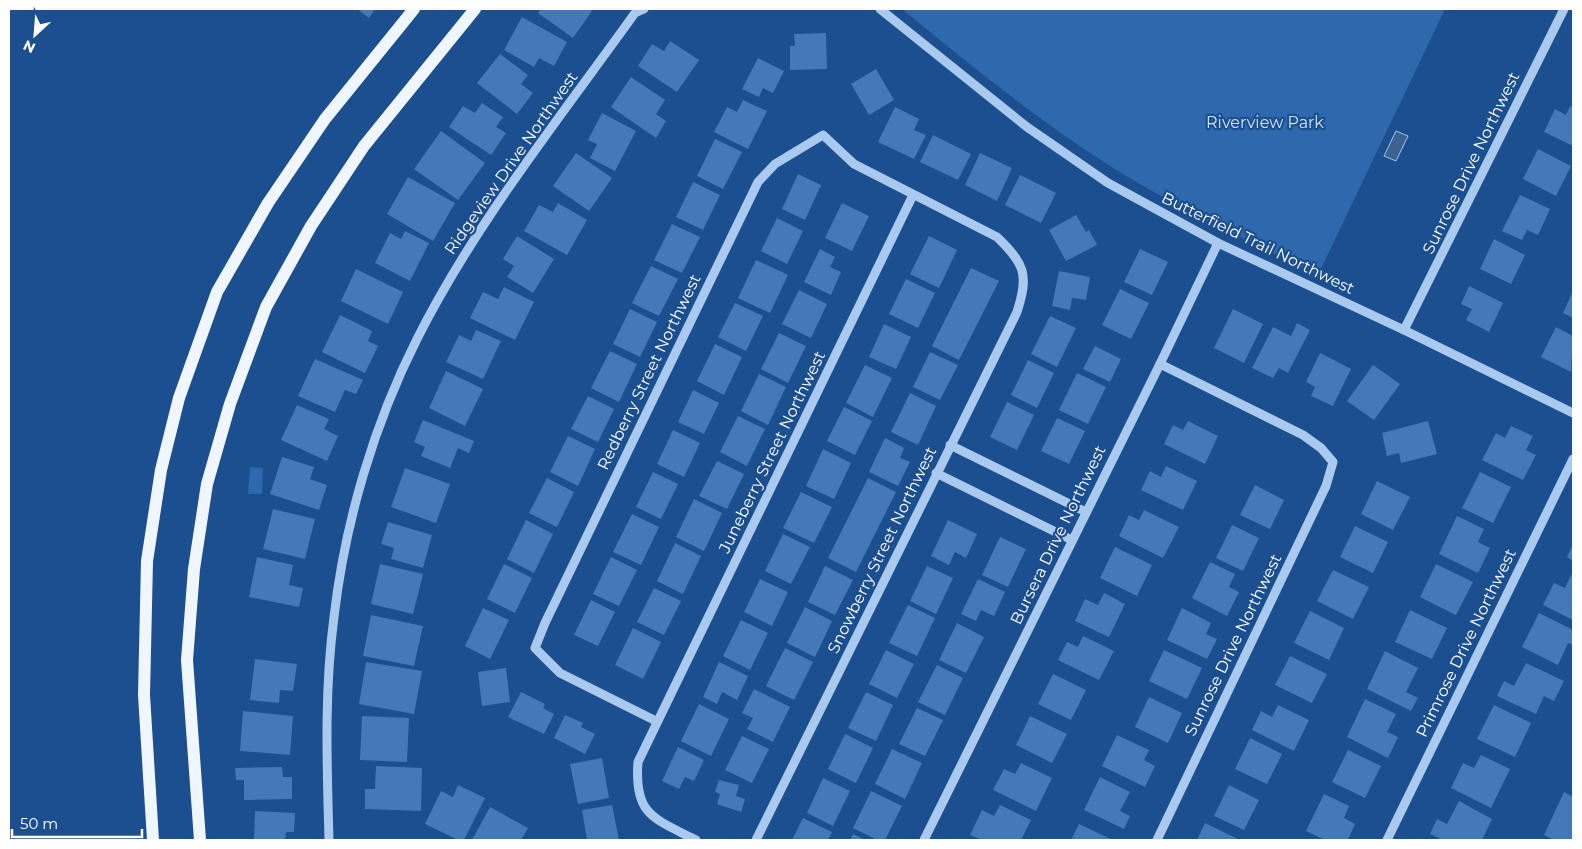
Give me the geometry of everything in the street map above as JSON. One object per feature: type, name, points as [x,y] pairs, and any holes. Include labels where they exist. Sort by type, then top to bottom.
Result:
[{"type":"main road","points":[[153,840],[144,695],[147,561],[161,470],[179,398],[218,292],[268,203],[325,119],[414,9]]},
{"type":"main road","points":[[200,840],[187,660],[194,569],[207,484],[230,404],[266,306],[311,226],[364,146],[475,9]]},
{"type":"street","name":"Ridgeview Drive Northwest","points":[[328,840],[326,698],[334,617],[342,565],[359,489],[378,430],[416,340],[458,266],[516,177],[635,13],[644,9]]},
{"type":"street","name":"Butterfield Trail Northwest","points":[[880,9],[1027,127],[1108,183],[1218,243],[1404,330],[1573,413]]},
{"type":"street","name":"Sunrose Drive Northwest","points":[[1404,330],[1564,9]]},
{"type":"street","name":"Redberry Street Northwest","points":[[656,721],[560,673],[535,648],[545,623],[758,182],[775,164],[823,135],[854,164],[913,195]]},
{"type":"street","name":"Snowberry Street Northwest","points":[[756,840],[936,472],[1017,312],[1024,291],[1023,272],[1016,255],[998,237],[913,195]]},
{"type":"street","name":"Juneberry Street Northwest","points":[[696,840],[665,824],[644,808],[636,787],[638,762],[656,721],[913,195]]},
{"type":"street","name":"Bursera Drive Northwest","points":[[924,840],[1218,243]]},
{"type":"street","name":"Sunrose Drive Northwest","points":[[1157,840],[1326,486],[1333,462],[1321,448],[1303,435],[1160,364]]},
{"type":"street","points":[[950,446],[1086,512]]},
{"type":"street","name":"Primrose Drive Northwest","points":[[1387,840],[1573,459]]},
{"type":"street","points":[[936,472],[1072,540]]},
{"type":"green space","name":"Riverview Park","points":[[902,9],[1445,9],[1318,275],[1186,210],[1110,166],[1029,110]]},
{"type":"green space","points":[[250,467],[263,468],[262,494],[248,494]]},
{"type":"shaded area","points":[[1396,131],[1408,136],[1396,161],[1384,156]]},
{"type":"building","points":[[357,9],[375,9],[369,18]]},
{"type":"building","points":[[541,9],[588,9],[592,11],[573,38],[538,13]]},
{"type":"building","points":[[522,17],[567,42],[554,66],[539,58],[534,67],[504,50]]},
{"type":"building","points":[[826,33],[827,69],[790,70],[790,46],[795,46],[794,34]]},
{"type":"building","points":[[670,41],[699,60],[677,92],[638,66],[652,44],[664,51]]},
{"type":"building","points":[[500,54],[528,75],[521,84],[533,93],[517,114],[477,83]]},
{"type":"building","points":[[758,58],[784,71],[773,93],[763,88],[759,97],[742,89]]},
{"type":"building","points":[[876,69],[894,100],[869,115],[851,84]]},
{"type":"building","points":[[631,77],[665,100],[656,114],[666,121],[656,138],[611,107]]},
{"type":"building","points":[[743,100],[767,111],[748,149],[714,132],[727,107],[737,112]]},
{"type":"building","points":[[482,103],[503,117],[496,127],[506,133],[491,155],[449,127],[463,106],[475,113]]},
{"type":"building","points":[[1570,106],[1573,108],[1573,146],[1544,132],[1555,109],[1566,115]]},
{"type":"building","points":[[895,107],[919,119],[914,130],[926,135],[914,159],[878,142]]},
{"type":"building","points":[[602,113],[636,131],[615,171],[590,158],[597,144],[588,140]]},
{"type":"building","points":[[441,131],[485,163],[458,200],[414,169]]},
{"type":"building","points":[[933,135],[971,154],[958,180],[920,162]]},
{"type":"building","points":[[715,139],[742,152],[723,189],[697,176]]},
{"type":"building","points":[[1538,149],[1571,166],[1556,196],[1523,179]]},
{"type":"building","points":[[576,153],[612,178],[589,211],[553,186]]},
{"type":"building","points":[[980,153],[1012,168],[997,201],[965,185]]},
{"type":"building","points":[[798,174],[821,185],[805,220],[782,209]]},
{"type":"building","points":[[1020,175],[1056,193],[1041,223],[1005,205]]},
{"type":"building","points":[[408,177],[455,203],[433,241],[387,214]]},
{"type":"building","points":[[693,182],[720,195],[703,230],[676,217]]},
{"type":"building","points":[[1520,195],[1550,209],[1538,235],[1527,230],[1522,240],[1502,231]]},
{"type":"building","points":[[558,203],[587,220],[567,255],[524,231],[539,205],[553,212]]},
{"type":"building","points":[[842,203],[869,216],[852,251],[825,238]]},
{"type":"building","points":[[1076,215],[1086,232],[1089,230],[1097,245],[1066,261],[1049,230]]},
{"type":"building","points":[[777,218],[803,231],[787,264],[761,251]]},
{"type":"building","points":[[672,224],[700,237],[682,273],[654,260]]},
{"type":"building","points":[[405,231],[429,243],[410,281],[375,263],[390,233],[401,239]]},
{"type":"building","points":[[517,236],[554,259],[533,293],[507,277],[514,266],[503,259]]},
{"type":"building","points":[[929,236],[957,250],[939,288],[910,274]]},
{"type":"building","points":[[1494,239],[1525,255],[1511,284],[1480,269]]},
{"type":"building","points":[[820,249],[835,257],[830,267],[841,272],[831,295],[804,282]]},
{"type":"building","points":[[1140,249],[1168,262],[1152,295],[1124,282]]},
{"type":"building","points":[[756,260],[788,275],[770,313],[738,298]]},
{"type":"building","points":[[651,266],[678,279],[659,316],[632,303]]},
{"type":"building","points":[[971,268],[999,281],[959,360],[932,346]]},
{"type":"building","points":[[356,269],[403,292],[388,324],[341,301]]},
{"type":"building","points":[[1059,271],[1090,277],[1086,300],[1072,298],[1070,310],[1052,306]]},
{"type":"building","points":[[906,279],[935,293],[918,328],[889,314]]},
{"type":"building","points":[[1469,286],[1503,303],[1489,332],[1466,320],[1472,309],[1461,304]]},
{"type":"building","points":[[504,287],[534,302],[515,340],[470,318],[483,292],[498,299]]},
{"type":"building","points":[[1120,289],[1149,303],[1131,339],[1102,325]]},
{"type":"building","points":[[799,290],[827,304],[811,338],[782,324]]},
{"type":"building","points":[[1573,291],[1573,318],[1563,313]]},
{"type":"building","points":[[735,303],[763,316],[746,351],[718,337]]},
{"type":"building","points":[[630,309],[657,322],[640,357],[613,344]]},
{"type":"building","points":[[1233,309],[1263,324],[1244,363],[1214,348]]},
{"type":"building","points":[[340,315],[372,331],[368,341],[378,346],[365,373],[322,352]]},
{"type":"building","points":[[1050,316],[1076,328],[1057,367],[1031,354]]},
{"type":"building","points":[[1297,323],[1310,330],[1288,373],[1279,368],[1273,378],[1252,368],[1273,327],[1291,336]]},
{"type":"building","points":[[884,324],[911,337],[896,369],[869,357]]},
{"type":"building","points":[[1556,327],[1573,336],[1571,372],[1541,357]]},
{"type":"building","points":[[476,330],[501,341],[483,379],[446,362],[459,335],[471,341]]},
{"type":"building","points":[[779,333],[806,346],[788,383],[761,369]]},
{"type":"building","points":[[715,344],[742,357],[724,395],[697,381]]},
{"type":"building","points":[[1095,346],[1121,359],[1110,382],[1083,369]]},
{"type":"building","points":[[610,351],[637,364],[619,402],[591,388]]},
{"type":"building","points":[[930,352],[958,365],[940,400],[913,387]]},
{"type":"building","points":[[1320,353],[1351,369],[1333,406],[1311,396],[1315,387],[1306,382]]},
{"type":"building","points":[[315,359],[363,380],[356,394],[345,390],[335,412],[298,396]]},
{"type":"building","points":[[1028,360],[1054,373],[1037,408],[1011,395]]},
{"type":"building","points":[[865,365],[892,378],[873,417],[846,403]]},
{"type":"building","points":[[1373,365],[1400,384],[1374,420],[1347,401]]},
{"type":"building","points":[[446,371],[483,389],[465,426],[429,408]]},
{"type":"building","points":[[1077,373],[1106,387],[1088,424],[1059,410]]},
{"type":"building","points":[[759,374],[786,387],[768,425],[741,411]]},
{"type":"building","points":[[693,390],[719,403],[704,434],[678,422]]},
{"type":"building","points":[[910,393],[936,406],[918,445],[891,432]]},
{"type":"building","points":[[588,396],[614,409],[598,442],[571,429]]},
{"type":"building","points":[[1007,402],[1034,415],[1017,450],[990,437]]},
{"type":"building","points":[[297,405],[329,419],[324,429],[338,436],[327,461],[281,440]]},
{"type":"building","points":[[844,407],[872,421],[855,455],[827,441]]},
{"type":"building","points":[[738,416],[765,429],[747,466],[720,452]]},
{"type":"building","points":[[1057,418],[1085,431],[1069,464],[1041,451]]},
{"type":"building","points":[[423,420],[474,441],[469,453],[458,448],[450,468],[421,456],[425,447],[414,442]]},
{"type":"building","points":[[1188,421],[1218,436],[1205,464],[1164,444],[1173,425],[1183,430]]},
{"type":"building","points":[[1428,421],[1437,454],[1401,463],[1399,453],[1387,456],[1382,433]]},
{"type":"building","points":[[1511,426],[1533,436],[1526,450],[1536,455],[1523,480],[1482,460],[1496,433],[1505,438]]},
{"type":"building","points":[[673,430],[700,443],[684,477],[657,464]]},
{"type":"building","points":[[568,436],[595,449],[578,486],[550,472]]},
{"type":"building","points":[[885,438],[904,448],[900,458],[910,462],[898,486],[869,472]]},
{"type":"building","points":[[823,449],[851,463],[834,499],[806,486]]},
{"type":"building","points":[[282,457],[314,467],[310,479],[327,485],[319,510],[270,494]]},
{"type":"building","points":[[717,461],[744,474],[727,509],[699,496]]},
{"type":"building","points":[[1166,466],[1197,481],[1183,510],[1141,490],[1150,471],[1161,477]]},
{"type":"building","points":[[405,468],[450,484],[436,523],[391,507]]},
{"type":"building","points":[[653,472],[678,484],[661,519],[636,507]]},
{"type":"building","points":[[1480,472],[1511,487],[1493,523],[1462,508]]},
{"type":"building","points":[[547,478],[574,492],[557,527],[529,513]]},
{"type":"building","points":[[868,478],[896,492],[856,572],[828,558]]},
{"type":"building","points":[[1377,481],[1410,497],[1393,530],[1361,514]]},
{"type":"building","points":[[1255,485],[1284,500],[1270,529],[1240,515]]},
{"type":"building","points":[[801,492],[832,507],[814,543],[783,528]]},
{"type":"building","points":[[694,499],[722,513],[704,551],[676,537]]},
{"type":"building","points":[[273,509],[315,519],[305,559],[263,549]]},
{"type":"building","points":[[1144,510],[1179,527],[1163,558],[1119,536],[1129,515],[1139,520]]},
{"type":"building","points":[[632,514],[659,527],[641,565],[613,552]]},
{"type":"building","points":[[1457,516],[1484,529],[1478,542],[1490,548],[1478,573],[1439,554]]},
{"type":"building","points":[[526,520],[553,534],[534,573],[507,559]]},
{"type":"building","points":[[948,520],[977,534],[966,558],[955,552],[949,565],[931,556]]},
{"type":"building","points":[[388,522],[432,535],[423,568],[391,559],[394,548],[381,544]]},
{"type":"building","points":[[1232,525],[1259,538],[1243,571],[1216,558]]},
{"type":"building","points":[[1355,526],[1388,542],[1373,573],[1340,557]]},
{"type":"building","points":[[783,534],[810,547],[791,584],[765,571]]},
{"type":"building","points":[[1000,537],[1026,549],[1008,587],[982,575]]},
{"type":"building","points":[[675,543],[701,556],[683,594],[657,581]]},
{"type":"building","points":[[1573,544],[1573,561],[1567,557]]},
{"type":"building","points":[[1115,547],[1152,565],[1137,596],[1100,578]]},
{"type":"building","points":[[257,557],[293,565],[289,585],[303,588],[299,607],[249,597]]},
{"type":"building","points":[[611,557],[637,570],[619,606],[593,594]]},
{"type":"building","points":[[1210,562],[1235,574],[1229,587],[1239,592],[1227,616],[1192,598]]},
{"type":"building","points":[[380,564],[423,574],[413,614],[371,604]]},
{"type":"building","points":[[504,564],[532,578],[515,613],[487,599]]},
{"type":"building","points":[[1436,564],[1473,582],[1456,615],[1420,597]]},
{"type":"building","points":[[825,566],[853,580],[835,615],[808,602]]},
{"type":"building","points":[[927,566],[953,578],[936,614],[910,601]]},
{"type":"building","points":[[1333,570],[1369,587],[1353,619],[1317,601]]},
{"type":"building","points":[[1573,571],[1573,620],[1543,605],[1554,583],[1565,588]]},
{"type":"building","points":[[760,579],[788,592],[772,626],[744,612]]},
{"type":"building","points":[[978,579],[1005,592],[994,616],[981,610],[976,621],[961,614]]},
{"type":"building","points":[[654,588],[681,601],[664,635],[637,622]]},
{"type":"building","points":[[1104,593],[1125,604],[1109,637],[1075,621],[1085,599],[1098,605]]},
{"type":"building","points":[[591,600],[615,612],[598,646],[574,635]]},
{"type":"building","points":[[908,605],[935,618],[917,656],[889,643]]},
{"type":"building","points":[[805,607],[832,621],[815,657],[787,643]]},
{"type":"building","points":[[483,608],[509,620],[490,659],[465,646]]},
{"type":"building","points":[[1182,608],[1211,623],[1206,634],[1217,639],[1207,659],[1167,640]]},
{"type":"building","points":[[1410,610],[1447,628],[1432,659],[1395,642]]},
{"type":"building","points":[[1310,611],[1344,628],[1329,660],[1294,643]]},
{"type":"building","points":[[1539,613],[1573,630],[1573,645],[1568,643],[1558,665],[1522,647]]},
{"type":"building","points":[[371,615],[423,626],[414,666],[363,656]]},
{"type":"building","points":[[741,620],[768,633],[750,670],[723,656]]},
{"type":"building","points":[[957,623],[984,637],[966,673],[939,660]]},
{"type":"building","points":[[633,628],[661,642],[643,679],[615,665]]},
{"type":"building","points":[[1083,636],[1114,651],[1099,680],[1058,660],[1067,642],[1078,647]]},
{"type":"building","points":[[785,648],[813,662],[794,700],[766,686]]},
{"type":"building","points":[[886,650],[914,664],[897,698],[869,684]]},
{"type":"building","points":[[1164,650],[1202,668],[1187,699],[1149,681]]},
{"type":"building","points":[[1385,651],[1418,668],[1406,692],[1418,698],[1411,711],[1367,689]]},
{"type":"building","points":[[1290,656],[1327,674],[1312,703],[1275,685]]},
{"type":"building","points":[[255,659],[297,664],[293,691],[280,690],[279,703],[250,700]]},
{"type":"building","points":[[366,662],[422,671],[414,714],[359,704]]},
{"type":"building","points":[[719,662],[748,676],[737,700],[722,692],[717,704],[703,697]]},
{"type":"building","points":[[1526,663],[1564,681],[1554,701],[1544,696],[1536,714],[1497,696],[1504,681],[1514,686]]},
{"type":"building","points":[[937,665],[963,678],[945,715],[918,702]]},
{"type":"building","points":[[506,668],[510,702],[482,706],[478,672]]},
{"type":"building","points":[[1053,674],[1086,690],[1071,720],[1038,704]]},
{"type":"building","points":[[754,689],[790,707],[773,742],[747,729],[753,718],[742,713]]},
{"type":"building","points":[[521,692],[545,704],[543,708],[554,714],[544,734],[508,717]]},
{"type":"building","points":[[866,692],[893,705],[876,741],[848,728]]},
{"type":"building","points":[[1149,697],[1182,713],[1168,743],[1135,727]]},
{"type":"building","points":[[1365,699],[1396,714],[1387,732],[1398,737],[1388,758],[1347,737]]},
{"type":"building","points":[[699,704],[729,719],[711,756],[681,741]]},
{"type":"building","points":[[1278,705],[1309,720],[1294,751],[1252,730],[1261,711],[1272,717]]},
{"type":"building","points":[[1494,705],[1531,723],[1515,757],[1477,739]]},
{"type":"building","points":[[917,708],[943,720],[925,756],[899,744]]},
{"type":"building","points":[[243,711],[293,716],[290,755],[240,751]]},
{"type":"building","points":[[565,715],[583,723],[581,727],[595,734],[585,754],[554,738]]},
{"type":"building","points":[[362,716],[409,718],[407,762],[360,760]]},
{"type":"building","points":[[1030,716],[1067,734],[1052,763],[1016,745]]},
{"type":"building","points":[[845,734],[873,748],[856,783],[828,769]]},
{"type":"building","points":[[1117,735],[1149,750],[1144,760],[1155,766],[1145,787],[1102,766]]},
{"type":"building","points":[[742,736],[769,749],[752,783],[725,770]]},
{"type":"building","points":[[1250,738],[1282,754],[1267,784],[1235,769]]},
{"type":"building","points":[[678,747],[704,760],[694,781],[685,777],[679,789],[662,781]]},
{"type":"building","points":[[892,749],[922,763],[905,799],[875,784]]},
{"type":"building","points":[[1348,750],[1381,766],[1365,798],[1332,782]]},
{"type":"building","points":[[1481,755],[1510,769],[1491,808],[1451,788],[1463,763],[1474,768]]},
{"type":"building","points":[[602,758],[609,798],[578,804],[570,764]]},
{"type":"building","points":[[1021,763],[1052,778],[1036,811],[993,790],[1004,769],[1015,774]]},
{"type":"building","points":[[376,766],[422,768],[421,811],[365,809],[365,789],[375,789]]},
{"type":"building","points":[[282,767],[283,777],[292,777],[292,799],[244,800],[244,780],[236,780],[235,768]]},
{"type":"building","points":[[1100,777],[1130,792],[1120,811],[1130,816],[1124,829],[1084,810]]},
{"type":"building","points":[[823,778],[850,791],[833,826],[807,813]]},
{"type":"building","points":[[719,780],[739,785],[736,796],[745,799],[741,812],[717,804],[720,794],[715,792]]},
{"type":"building","points":[[458,785],[485,798],[464,840],[458,840],[425,824],[441,791],[453,797]]},
{"type":"building","points":[[1229,785],[1259,800],[1244,830],[1214,816]]},
{"type":"building","points":[[871,791],[902,806],[885,840],[877,840],[853,828]]},
{"type":"building","points":[[1564,792],[1573,797],[1573,840],[1554,840],[1544,835]]},
{"type":"building","points":[[1324,794],[1349,806],[1344,818],[1355,824],[1348,840],[1325,840],[1306,831]]},
{"type":"building","points":[[1459,801],[1492,819],[1482,840],[1443,840],[1430,834],[1437,819],[1447,824]]},
{"type":"building","points":[[612,805],[619,840],[587,840],[582,810]]},
{"type":"building","points":[[1000,805],[1031,820],[1021,840],[982,840],[970,835],[982,810],[994,816]]},
{"type":"building","points":[[490,807],[528,828],[521,840],[472,840]]},
{"type":"building","points":[[255,811],[295,813],[294,832],[286,832],[285,840],[254,840]]},
{"type":"building","points":[[803,818],[832,832],[828,840],[792,840]]},
{"type":"building","points":[[1205,823],[1240,840],[1197,840]]},
{"type":"building","points":[[1079,824],[1113,840],[1071,840]]},
{"type":"building","points":[[853,834],[866,840],[850,840]]}]
